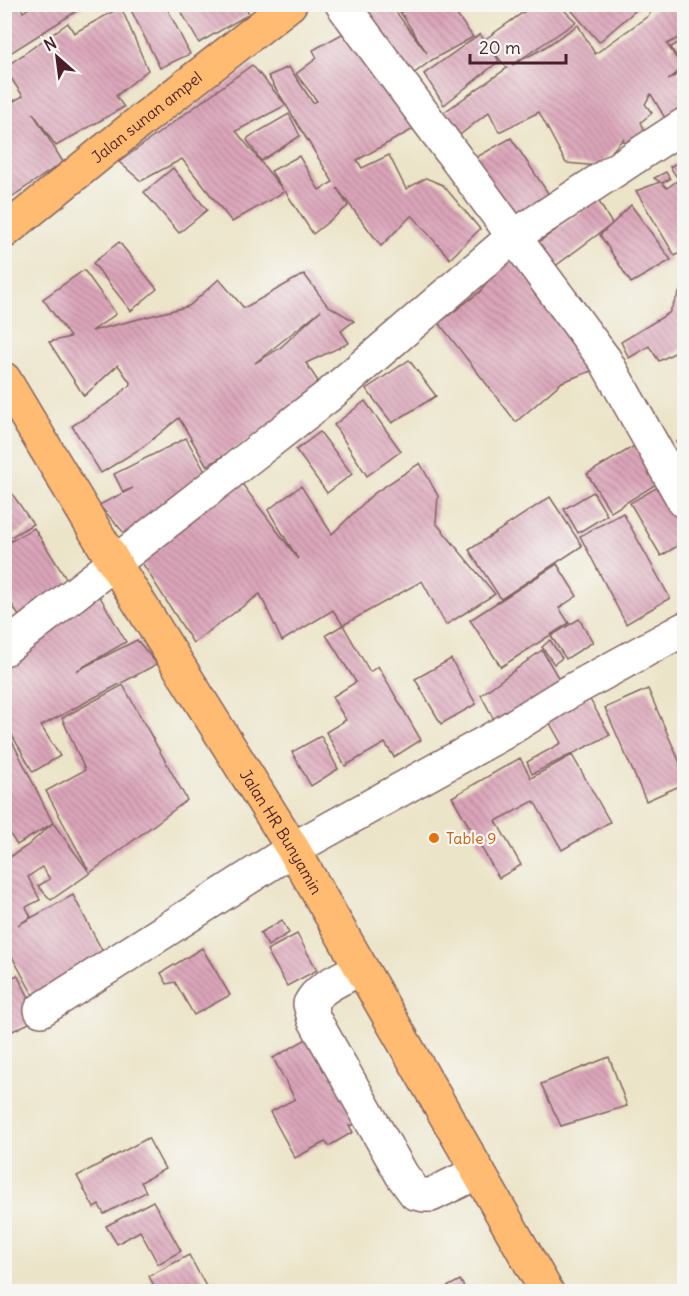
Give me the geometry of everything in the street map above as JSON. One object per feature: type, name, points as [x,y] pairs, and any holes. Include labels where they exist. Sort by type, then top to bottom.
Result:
[{"type":"main road","name":"Jalan sunan ampel","points":[[4,232],[290,4]]},
{"type":"main road","name":"Jalan HR Bunyamin","points":[[4,379],[115,564],[293,849],[548,1292]]},
{"type":"street","points":[[342,4],[604,360],[684,501]]},
{"type":"street","points":[[4,650],[328,396],[513,237],[684,125]]},
{"type":"street","points":[[41,1010],[293,849],[684,629]]},
{"type":"street","points":[[361,968],[328,986],[313,998],[310,1004],[314,1019],[402,1175],[414,1193],[428,1195],[478,1172]]},
{"type":"building","points":[[4,4],[24,4],[21,7],[23,12],[35,4],[88,4],[4,57]]},
{"type":"building","points":[[128,4],[165,4],[190,54],[160,68]]},
{"type":"building","points":[[177,4],[244,4],[249,14],[199,43]]},
{"type":"building","points":[[346,4],[390,4],[427,53],[395,4],[449,4],[473,37],[432,60],[404,81]]},
{"type":"building","points":[[455,4],[475,4],[462,14]]},
{"type":"building","points":[[535,4],[558,4],[576,22],[512,65],[542,49],[578,25],[595,54],[648,16],[658,4],[684,4],[684,35],[667,44],[679,62],[671,47],[684,40],[684,67],[668,80],[684,70],[684,116],[669,125],[651,94],[645,104],[652,113],[641,122],[649,142],[628,152],[623,139],[599,166],[566,163],[539,112],[499,132],[489,112],[456,138],[440,115],[507,68],[488,45],[499,61],[444,105],[424,74],[480,34],[484,40]]},
{"type":"building","points":[[566,4],[643,4],[599,42]]},
{"type":"building","points":[[121,7],[148,70],[116,96],[124,107],[56,146],[33,113],[63,162],[10,198],[4,190],[4,108],[23,96],[4,68],[68,23],[74,33]]},
{"type":"building","points":[[349,30],[419,126],[357,160],[362,168],[389,155],[406,189],[426,178],[443,185],[480,229],[450,259],[412,215],[381,246],[337,188],[348,206],[313,234],[285,191],[232,222],[182,159],[141,181],[119,162],[252,65],[286,105],[268,76],[289,67],[313,103],[317,101],[296,74],[317,58],[313,50]],"holes":[[[286,105],[333,182],[319,190],[299,156],[271,171],[283,190],[236,131]]]},
{"type":"building","points":[[4,87],[14,101],[4,106]]},
{"type":"building","points":[[289,114],[300,136],[261,161],[247,140]]},
{"type":"building","points":[[511,138],[552,199],[509,223],[466,163]]},
{"type":"building","points":[[684,158],[684,171],[676,176],[670,167]]},
{"type":"building","points":[[173,168],[207,210],[179,233],[144,192]]},
{"type":"building","points":[[666,172],[670,179],[662,183],[667,188],[681,178],[684,184],[684,249],[675,256],[636,191],[660,182],[654,178]]},
{"type":"building","points":[[598,200],[612,224],[554,267],[536,244]]},
{"type":"building","points":[[631,205],[671,260],[631,283],[600,235]]},
{"type":"building","points":[[119,242],[157,289],[131,311],[93,263]]},
{"type":"building","points":[[515,242],[594,370],[562,382],[516,422],[439,323],[481,291]]},
{"type":"building","points":[[84,270],[116,314],[92,331],[189,306],[219,279],[244,308],[304,274],[327,305],[354,321],[341,331],[349,343],[306,363],[325,392],[207,466],[179,418],[143,447],[101,473],[72,426],[113,400],[131,384],[118,365],[84,396],[49,342],[70,337],[43,299]],"holes":[[[321,310],[280,348],[255,363]]]},
{"type":"building","points":[[684,283],[684,348],[659,361],[649,346],[629,358],[621,342],[669,313]]},
{"type":"building","points":[[409,360],[436,396],[392,423],[366,389]]},
{"type":"building","points":[[365,401],[401,451],[367,476],[334,425]]},
{"type":"building","points":[[320,432],[352,474],[327,493],[296,450]]},
{"type":"building","points":[[684,437],[684,450],[676,442]]},
{"type":"building","points":[[186,438],[208,477],[135,545],[99,505],[133,488],[123,492],[114,474]]},
{"type":"building","points":[[636,445],[658,483],[611,512],[587,474]]},
{"type":"building","points":[[420,463],[438,496],[436,523],[495,594],[446,625],[422,581],[343,625],[333,610],[282,641],[260,594],[193,643],[139,558],[237,477],[298,559],[268,510],[301,486],[332,534],[373,494]]},
{"type":"building","points":[[670,480],[684,506],[684,542],[661,556],[630,503]]},
{"type":"building","points":[[4,482],[33,524],[4,541]]},
{"type":"building","points":[[593,492],[607,515],[578,533],[564,509]]},
{"type":"building","points":[[550,497],[582,546],[501,599],[469,550]]},
{"type":"building","points":[[623,513],[670,598],[626,624],[580,536]]},
{"type":"building","points":[[34,528],[74,591],[23,623],[4,591],[4,545]]},
{"type":"building","points":[[557,564],[577,596],[559,608],[569,623],[501,667],[470,620]]},
{"type":"building","points":[[99,595],[126,642],[76,671],[137,640],[157,664],[41,726],[60,756],[33,772],[4,721],[4,663]]},
{"type":"building","points":[[579,619],[593,642],[566,659],[551,636]]},
{"type":"building","points":[[343,625],[370,672],[378,666],[421,740],[394,757],[385,743],[345,766],[326,732],[346,720],[332,697],[356,682],[326,635]]},
{"type":"building","points":[[550,640],[562,658],[554,664],[542,647]]},
{"type":"building","points":[[542,650],[566,691],[500,731],[481,695]]},
{"type":"building","points":[[451,659],[476,704],[441,724],[415,679]]},
{"type":"building","points":[[123,685],[187,800],[90,873],[46,791],[85,770],[62,718]]},
{"type":"building","points":[[648,689],[684,772],[684,784],[646,801],[605,708]]},
{"type":"building","points":[[588,696],[610,735],[532,774],[527,762],[561,743],[547,718]]},
{"type":"building","points":[[4,725],[53,823],[17,845],[4,825]]},
{"type":"building","points":[[321,736],[338,769],[311,786],[292,752]]},
{"type":"building","points":[[572,755],[610,822],[562,850],[534,801],[496,821],[521,865],[499,878],[452,797],[520,758],[531,778]]},
{"type":"building","points":[[53,823],[90,873],[51,900],[38,886],[50,879],[42,867],[28,877],[40,900],[26,907],[31,917],[18,925],[73,895],[106,958],[37,1002],[4,942],[4,861],[27,846]]},
{"type":"building","points":[[282,920],[289,933],[268,946],[260,933]]},
{"type":"building","points":[[297,934],[317,970],[287,986],[267,950]]},
{"type":"building","points":[[202,948],[230,995],[194,1015],[175,982],[167,984],[161,973]]},
{"type":"building","points":[[17,975],[40,1018],[4,1035],[4,982]]},
{"type":"building","points":[[315,1034],[355,1124],[349,1126],[353,1132],[329,1146],[325,1142],[295,1158],[270,1112],[295,1099],[273,1058]]},
{"type":"building","points":[[609,1057],[627,1106],[561,1126],[541,1084]]},
{"type":"building","points":[[148,1138],[165,1169],[141,1182],[146,1192],[104,1214],[99,1205],[94,1208],[77,1176]]},
{"type":"building","points":[[153,1201],[181,1251],[158,1264],[140,1231],[117,1244],[106,1226]]},
{"type":"building","points":[[189,1255],[209,1292],[157,1292],[149,1276]]},
{"type":"building","points":[[460,1280],[467,1292],[438,1292]]},
{"type":"building","points":[[684,1284],[684,1292],[669,1292]]},
{"type":"place","name":"Table 9","points":[[434,838]]}]
